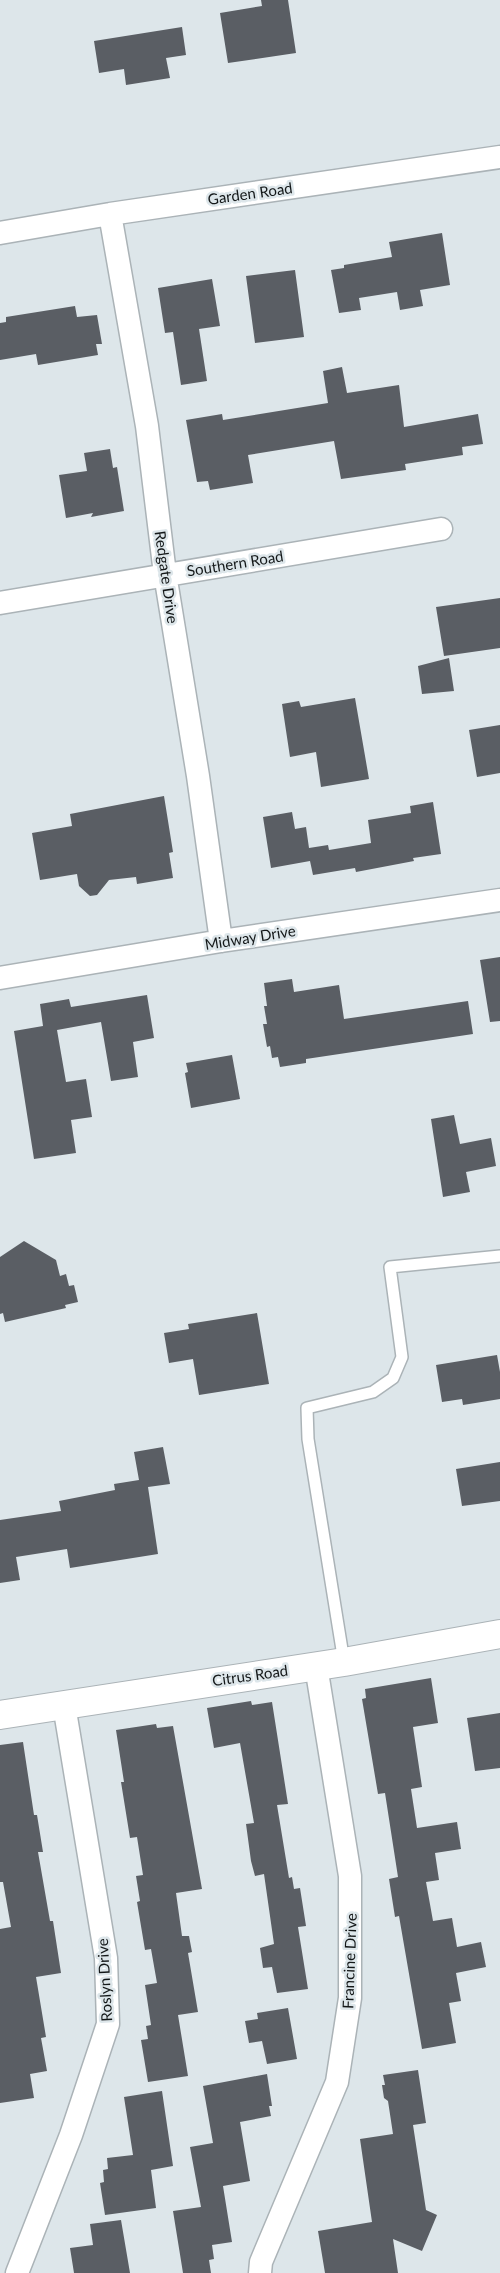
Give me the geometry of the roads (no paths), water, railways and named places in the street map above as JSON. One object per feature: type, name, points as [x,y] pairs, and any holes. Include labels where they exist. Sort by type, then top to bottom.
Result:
[{"type":"street","name":"Garden Road","points":[[0,232],[500,157]]},
{"type":"street","name":"Redgate Drive","points":[[110,214],[147,426],[165,574],[198,776],[221,941]]},
{"type":"street","name":"Southern Road","points":[[0,603],[441,529]]},
{"type":"street","name":"Midway Drive","points":[[0,978],[221,941],[500,900]]},
{"type":"street","name":"Citrus Road","points":[[0,1715],[344,1662],[500,1634]]},
{"type":"street","name":"Francine Drive","points":[[260,2273],[261,2262],[337,2082],[350,1998],[350,1876],[316,1666]]},
{"type":"street","name":"Roslyn Drive","points":[[17,2273],[71,2135],[108,2024],[106,1958],[64,1704]]},
{"type":"lane","points":[[344,1662],[308,1439],[307,1408],[373,1392],[393,1378],[402,1357],[390,1267],[500,1256]]}]
